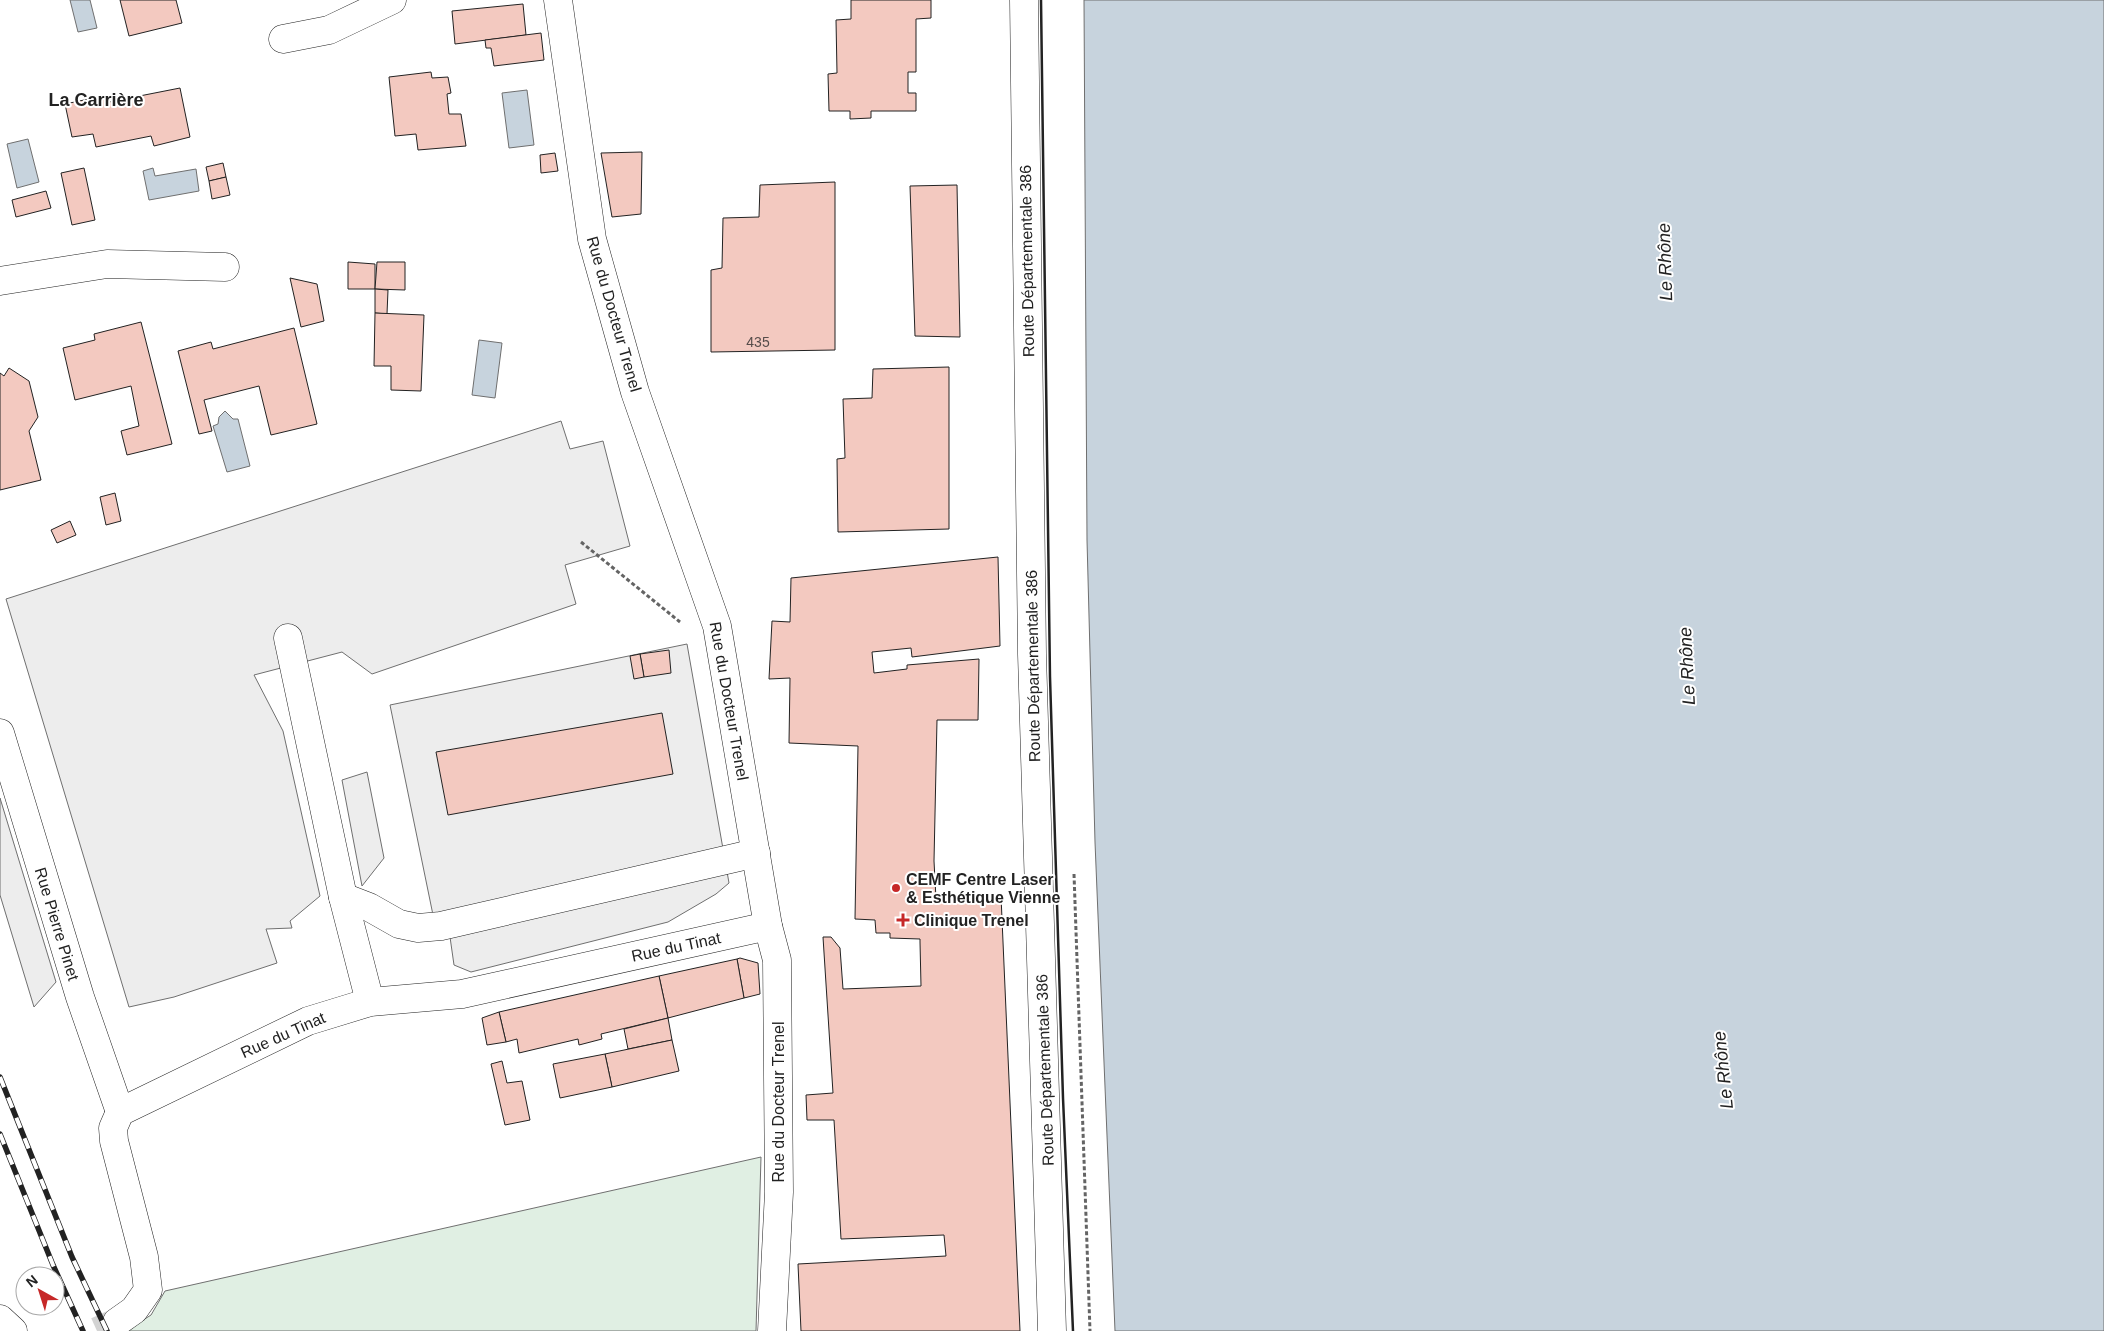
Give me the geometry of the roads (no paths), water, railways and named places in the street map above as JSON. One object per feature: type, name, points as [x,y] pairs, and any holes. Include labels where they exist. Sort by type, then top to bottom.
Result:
[{"type":"street","points":[[283,39],[329,30],[392,0]]},
{"type":"street","name":"Rue du Docteur Trenel","points":[[558,0],[592,239],[635,392],[718,626],[768,926],[777,960],[779,1192],[772,1331]]},
{"type":"street","name":"Route Départementale 386","points":[[1024,0],[1032,654],[1052,1331]]},
{"type":"street","points":[[0,281],[107,264],[225,267]]},
{"type":"street","points":[[288,638],[344,897],[370,1002]]},
{"type":"street","name":"Rue Pierre Pinet","points":[[0,733],[80,997],[120,1112]]},
{"type":"street","points":[[344,897],[369,907],[399,924],[418,928],[441,926],[756,853]]},
{"type":"street","name":"Rue du Tinat","points":[[120,1112],[308,1021],[370,1002],[462,994],[768,926]]},
{"type":"street","points":[[117,1322],[134,1310],[148,1290],[144,1257],[114,1141],[113,1128],[120,1112]]},
{"type":"street","points":[[0,1319],[14,1331]]},
{"type":"water","points":[[70,0],[90,0],[97,28],[78,32]]},
{"type":"water","name":"Le Rhône","points":[[1084,0],[2104,0],[2104,1331],[1115,1331],[1095,842],[1087,540]]},
{"type":"water","points":[[527,90],[534,145],[509,148],[502,93]]},
{"type":"water","points":[[28,139],[39,182],[17,188],[7,144]]},
{"type":"water","points":[[153,168],[155,176],[196,169],[199,191],[149,200],[143,171]]},
{"type":"water","points":[[479,340],[502,343],[495,398],[472,395]]},
{"type":"water","points":[[225,411],[233,419],[238,419],[250,466],[227,472],[213,426],[218,424],[219,417]]},
{"type":"tunnel","points":[[97,1331],[117,1322]]},
{"type":"railway","points":[[0,1077],[72,1257],[107,1331]]},
{"type":"railway","points":[[0,1134],[53,1265],[83,1331]]},
{"type":"place","name":"CEMF Centre Laser & Esthétique Vienne","points":[[896,888]]},
{"type":"place","name":"Clinique Trenel","points":[[903,920]]},
{"type":"district","name":"La Carrière","points":[[96,100]]}]
